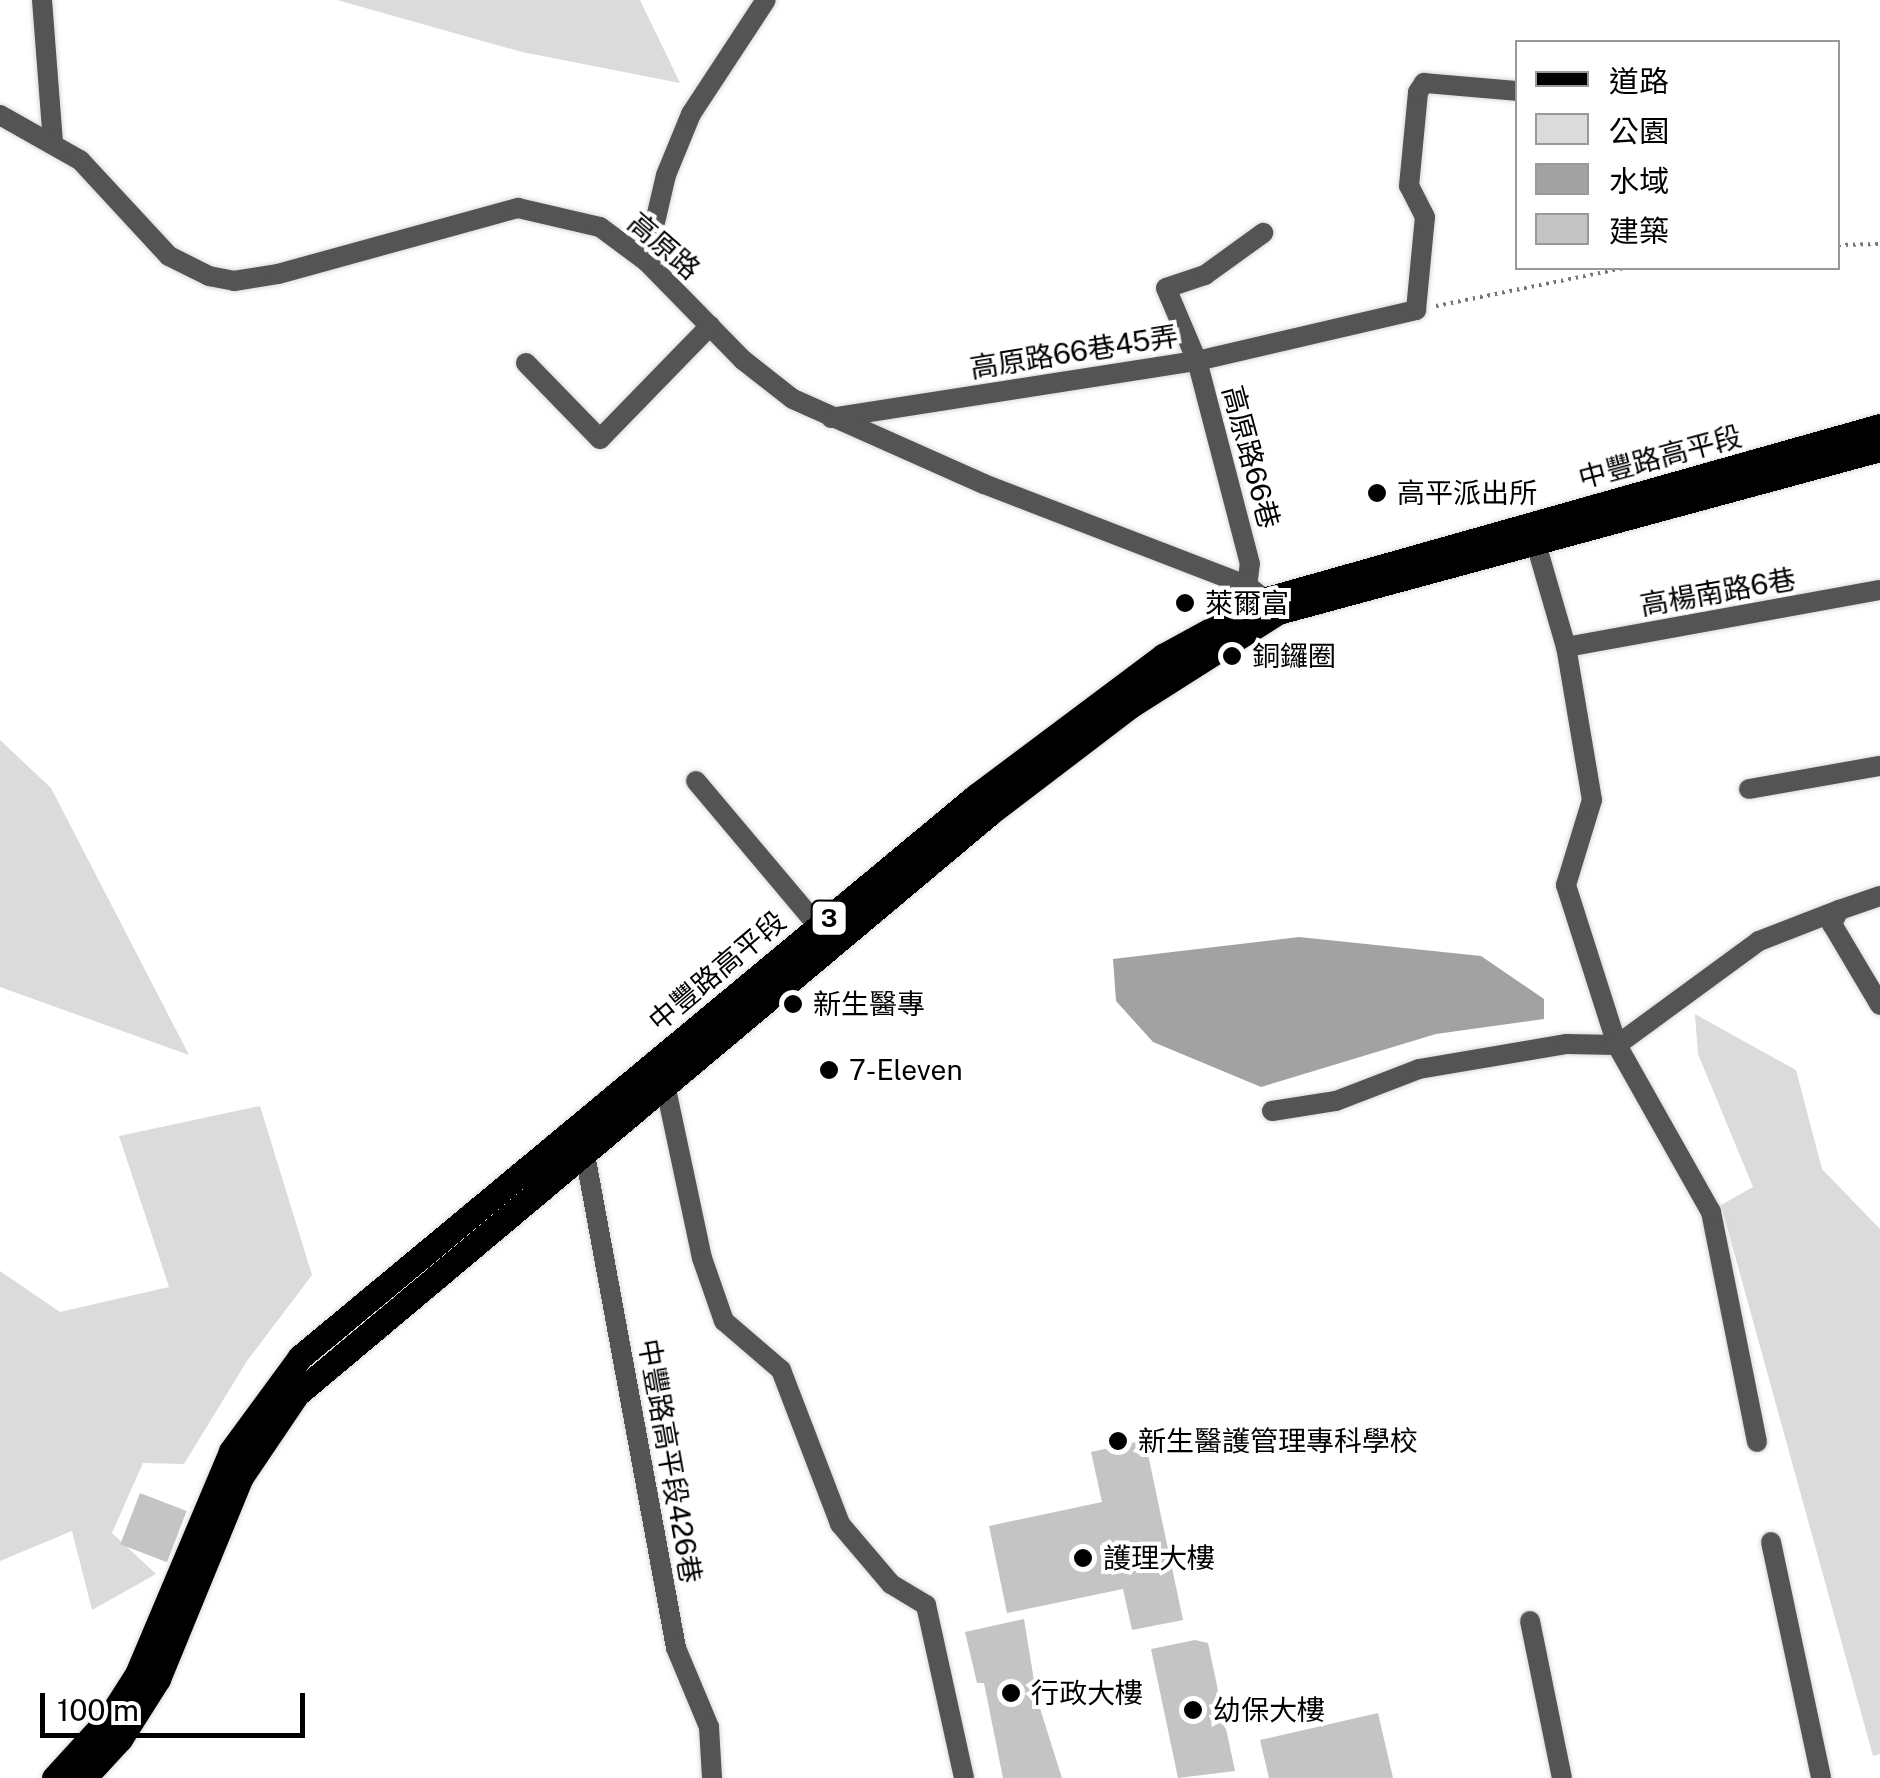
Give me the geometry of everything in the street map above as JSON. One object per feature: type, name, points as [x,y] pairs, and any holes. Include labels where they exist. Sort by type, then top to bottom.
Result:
[{"type":"main road","name":"中豐路高平段","points":[[1533,533],[1880,426]]},
{"type":"main road","name":"中豐路高平段","points":[[84,1778],[120,1738],[158,1678],[241,1477],[297,1394],[447,1248],[1162,656],[1259,602],[1880,449]]},
{"type":"main road","name":"中豐路高平段","points":[[54,1778],[109,1718],[137,1674],[230,1450],[300,1358],[584,1149],[662,1070]]},
{"type":"street","points":[[42,0],[53,143]]},
{"type":"street","points":[[646,261],[666,175],[691,114],[766,0]]},
{"type":"street","points":[[1416,310],[1425,217],[1409,186],[1418,92],[1424,83],[1515,91]]},
{"type":"street","name":"高原路","points":[[0,115],[80,160],[169,256],[208,276],[234,280],[278,274],[518,208],[600,227],[646,261],[773,385],[829,418],[1259,602]]},
{"type":"street","name":"高原路66巷45弄","points":[[829,418],[1197,361],[1166,288],[1204,275],[1263,233]]},
{"type":"street","name":"高原路66巷","points":[[1259,602],[1197,361],[1416,310]]},
{"type":"street","points":[[526,364],[600,440],[710,326]]},
{"type":"street","points":[[1533,533],[1566,648],[1592,800],[1566,886],[1617,1045],[1712,1212],[1757,1442]]},
{"type":"street","name":"高楊南路6巷","points":[[1566,648],[1880,590]]},
{"type":"street","points":[[1749,789],[1880,766]]},
{"type":"street","points":[[696,781],[825,935]]},
{"type":"street","points":[[1272,1112],[1336,1101],[1419,1069],[1566,1044],[1617,1045],[1759,941],[1880,896]]},
{"type":"street","points":[[1839,910],[1832,924],[1880,1005]]},
{"type":"street","points":[[662,1070],[702,1258],[724,1322],[781,1370],[840,1524],[892,1584],[926,1605],[964,1778]]},
{"type":"street","name":"中豐路高平段426巷","points":[[584,1149],[676,1648],[709,1727],[712,1778]]},
{"type":"street","points":[[1771,1542],[1821,1778]]},
{"type":"street","points":[[1530,1622],[1562,1778]]},
{"type":"path","points":[[1840,245],[1880,244]]},
{"type":"path","points":[[1416,310],[1615,270]]},
{"type":"green space","points":[[337,0],[640,0],[680,83],[522,52]]},
{"type":"green space","points":[[0,740],[51,788],[189,1055],[0,987]]},
{"type":"green space","points":[[1695,1014],[1796,1070],[1822,1169],[1880,1229],[1880,1754],[1873,1756],[1721,1205],[1753,1187],[1698,1054]]},
{"type":"green space","points":[[260,1106],[312,1275],[247,1361],[184,1464],[143,1463],[112,1533],[156,1574],[92,1610],[72,1531],[0,1561],[0,1271],[60,1312],[169,1287],[119,1136]]},
{"type":"water","points":[[1299,937],[1481,956],[1544,999],[1544,1019],[1436,1034],[1261,1087],[1153,1042],[1116,1001],[1113,959]]},
{"type":"building","name":"護理大樓","points":[[1145,1440],[1183,1620],[1132,1630],[1123,1589],[1007,1613],[989,1526],[1102,1502],[1091,1452]]},
{"type":"building","points":[[140,1493],[187,1511],[167,1562],[120,1544]]},
{"type":"building","name":"行政大樓","points":[[1024,1619],[1037,1699],[1062,1778],[1003,1778],[984,1683],[977,1683],[965,1632]]},
{"type":"building","name":"幼保大樓","points":[[1195,1640],[1208,1643],[1235,1771],[1178,1778],[1151,1649]]},
{"type":"building","points":[[1378,1713],[1393,1778],[1269,1778],[1260,1740]]},
{"type":"place","name":"高平派出所","points":[[1377,493]]},
{"type":"place","name":"萊爾富","points":[[1185,603]]},
{"type":"place","name":"銅鑼圈","points":[[1232,656]]},
{"type":"place","name":"新生醫專","points":[[793,1004]]},
{"type":"place","name":"7-Eleven","points":[[829,1070]]},
{"type":"place","name":"新生醫護管理專科學校","points":[[1118,1441]]},
{"type":"place","name":"護理大樓","points":[[1083,1558]]},
{"type":"place","name":"行政大樓","points":[[1011,1693]]},
{"type":"place","name":"幼保大樓","points":[[1193,1710]]}]
